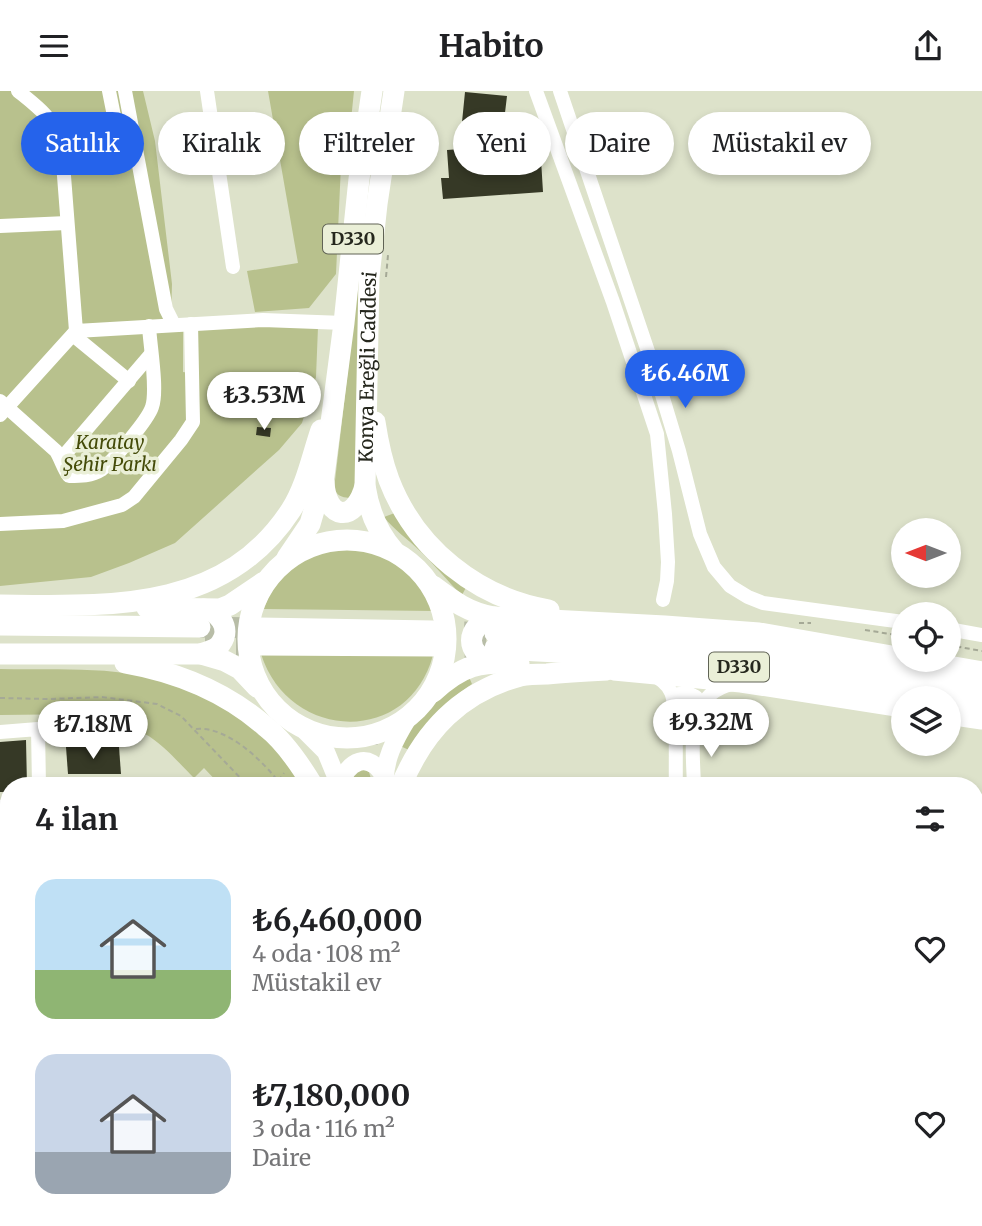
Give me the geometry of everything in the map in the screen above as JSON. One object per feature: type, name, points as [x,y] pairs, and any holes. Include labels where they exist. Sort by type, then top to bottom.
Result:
[{"type":"highway","name":"Konya Ereğli Caddesi","points":[[284,563],[310,524],[324,476],[372,91]]},
{"type":"highway","name":"Konya Ereğli Caddesi","points":[[396,552],[386,542],[373,519],[365,486],[371,252],[397,93]]},
{"type":"highway","points":[[366,372],[381,454],[395,495],[410,523],[430,546],[447,563],[476,584],[521,604],[560,612],[665,626],[759,633],[891,656]]},
{"type":"highway","name":"D330","points":[[0,605],[83,605],[152,599],[190,589],[234,568],[275,532],[292,509],[302,489],[335,388]]},
{"type":"highway","points":[[324,476],[326,497],[335,511],[349,512],[356,507],[362,499],[365,486]]},
{"type":"highway","points":[[0,654],[143,653],[200,634],[220,609],[269,579],[284,563],[304,550],[326,542],[350,540],[374,543],[396,552],[463,608],[483,615],[495,640],[607,670]]},
{"type":"highway","points":[[269,579],[253,607],[248,640],[254,672],[276,709]]},
{"type":"highway","points":[[429,582],[442,609],[447,639],[442,669],[429,696]]},
{"type":"highway","points":[[83,605],[136,608],[200,634],[225,661],[240,669],[276,709],[301,727],[337,738],[356,738],[383,732],[408,718],[444,683],[466,668],[480,664],[495,640]]},
{"type":"highway","points":[[0,625],[200,634]]},
{"type":"highway","points":[[495,640],[665,626]]},
{"type":"highway","points":[[0,642],[200,634]]},
{"type":"highway","points":[[259,637],[434,638]]},
{"type":"highway","name":"D330","points":[[495,640],[639,641],[757,652],[982,687]]},
{"type":"highway","name":"D330","points":[[495,640],[792,673],[982,703]]},
{"type":"highway","points":[[75,654],[155,668],[199,684],[237,705],[268,728],[294,767],[304,777]]},
{"type":"highway","points":[[961,668],[982,672]]},
{"type":"highway","points":[[396,777],[411,763],[431,732],[449,714],[488,688],[522,675],[607,670],[635,672],[741,682],[891,705]]},
{"type":"highway","points":[[961,716],[982,719]]},
{"type":"main road","points":[[390,777],[392,743],[408,718]]},
{"type":"main road","points":[[301,727],[326,752],[337,777]]},
{"type":"main road","points":[[342,777],[344,771],[357,763],[368,762],[378,767],[386,777]]},
{"type":"street","points":[[18,91],[42,112]]},
{"type":"street","points":[[109,91],[113,112]]},
{"type":"street","points":[[125,91],[166,309],[174,325]]},
{"type":"street","points":[[207,91],[233,267]]},
{"type":"street","points":[[536,91],[657,433],[668,562],[663,600]]},
{"type":"street","points":[[560,91],[680,451],[699,534],[714,567],[730,586],[763,603],[891,620]]},
{"type":"street","points":[[64,175],[74,333],[129,381]]},
{"type":"street","points":[[0,226],[67,223]]},
{"type":"street","points":[[149,326],[154,397],[152,410],[123,448],[100,471],[69,476],[56,451],[2,407],[74,333],[149,326],[263,320],[344,323]]},
{"type":"street","points":[[0,524],[63,521],[122,505],[134,497],[193,422],[191,324]]},
{"type":"street","points":[[61,459],[151,354]]},
{"type":"street","points":[[961,631],[982,635]]},
{"type":"street","points":[[635,672],[656,676],[671,693],[676,777]]},
{"type":"street","points":[[694,777],[692,734],[700,707],[709,695],[721,686],[741,682]]},
{"type":"street","points":[[673,706],[679,694],[684,693],[696,697],[700,707]]},
{"type":"street","points":[[0,731],[38,729],[39,777]]},
{"type":"path","points":[[386,277],[388,253]]},
{"type":"path","points":[[961,647],[982,651]]},
{"type":"path","points":[[0,698],[102,697],[158,704],[181,716],[239,777]]},
{"type":"path","points":[[194,730],[215,730],[244,748],[275,777]]},
{"type":"path","points":[[326,752],[341,745],[367,742],[382,744],[390,753]]},
{"type":"path","points":[[280,777],[294,767]]},
{"type":"green space","name":"Karatay Şehir Parkı","points":[[0,91],[143,91],[155,141],[172,284],[171,316],[183,330],[183,372],[196,374],[195,328],[264,324],[318,327],[316,377],[302,423],[279,450],[175,543],[91,577],[0,586]]},
{"type":"green space","points":[[268,91],[354,91],[352,112],[299,112],[299,175],[341,175],[336,274],[309,308],[255,312],[247,271],[298,263],[283,175],[285,175],[285,112],[272,112]]},
{"type":"green space","points":[[362,250],[358,482],[349,498],[340,496],[334,489]]},
{"type":"green space","points":[[400,511],[470,580],[462,595],[384,517]]},
{"type":"green space","points":[[343,544],[375,550],[400,562],[420,582],[434,611],[264,609],[277,582],[297,559],[314,549]]},
{"type":"green space","points":[[261,654],[433,655],[420,685],[400,706],[375,718],[348,722],[321,717],[296,704],[275,683]]},
{"type":"green space","points":[[0,669],[87,670],[139,675],[187,690],[251,725],[273,747],[296,777],[212,777],[204,768],[193,777],[151,738],[128,726],[74,715],[0,715]]},
{"type":"green space","points":[[466,670],[472,684],[437,714],[409,750],[398,745],[409,727],[427,712],[442,691]]},
{"type":"green space","points":[[362,768],[369,772],[370,777],[348,777],[349,772]]},
{"type":"building","points":[[465,92],[507,96],[505,112],[463,112]]},
{"type":"building","points":[[447,150],[453,150],[453,175],[542,175],[543,192],[443,199],[441,178],[449,178]]},
{"type":"building","points":[[257,427],[271,428],[270,437],[256,435]]},
{"type":"building","points":[[26,740],[27,777],[0,777],[0,742]]},
{"type":"building","points":[[66,747],[119,747],[121,774],[68,774]]},
{"type":"tunnel","points":[[200,627],[259,628]]},
{"type":"tunnel","points":[[433,631],[490,633]]},
{"type":"tunnel","points":[[205,645],[259,645]]},
{"type":"tunnel","points":[[434,646],[488,648]]}]
